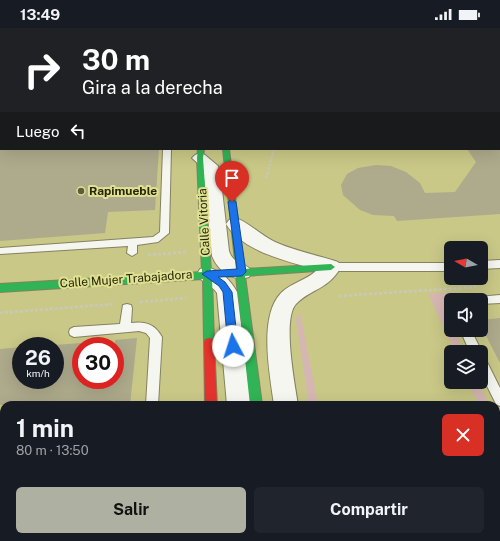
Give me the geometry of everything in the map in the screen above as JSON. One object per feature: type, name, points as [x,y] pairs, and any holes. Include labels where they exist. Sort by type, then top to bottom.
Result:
[{"type":"main road","points":[[226,150],[242,272],[256,401]]},
{"type":"main road","name":"Calle Vitoria","points":[[199,152],[207,274],[211,401]]},
{"type":"main road","points":[[235,220],[241,200]]},
{"type":"main road","points":[[207,274],[331,267]]},
{"type":"main road","name":"Calle Mujer Trabajadora","points":[[0,288],[207,274]]},
{"type":"street","name":"Calle Vitoria","points":[[199,152],[210,166],[213,180],[222,261],[228,266],[242,272]]},
{"type":"street","points":[[235,220],[247,235],[274,250],[331,267],[326,276],[286,301],[281,312],[277,330],[286,401]]},
{"type":"street","name":"Calle Mujer Trabajadora","points":[[207,274],[222,284],[227,292],[239,401]]},
{"type":"lane","points":[[0,251],[155,240],[164,233],[167,150]]},
{"type":"lane","points":[[132,253],[133,242]]},
{"type":"lane","points":[[488,265],[500,264]]},
{"type":"lane","points":[[331,267],[444,267]]},
{"type":"lane","points":[[488,300],[500,299]]},
{"type":"lane","points":[[125,328],[127,304]]},
{"type":"lane","points":[[74,332],[147,327],[152,330],[156,338],[152,401]]},
{"type":"lane","points":[[488,376],[500,400]]},
{"type":"path","points":[[266,178],[272,164],[274,150]]},
{"type":"path","points":[[339,296],[477,286]]},
{"type":"path","points":[[0,313],[127,304],[186,298]]},
{"type":"shaded area","points":[[0,150],[500,150],[500,401],[0,401]]},
{"type":"shaded area","points":[[456,292],[444,293],[444,328],[428,294]]},
{"type":"shaded area","points":[[300,312],[317,401],[308,401],[296,320]]},
{"type":"shaded area","points":[[448,337],[457,337],[461,345],[452,345]]},
{"type":"shaded area","points":[[471,389],[481,389],[487,401],[477,401]]},
{"type":"building","name":"Rapimueble","points":[[0,150],[159,150],[155,210],[108,212],[105,233],[0,241]]},
{"type":"building","points":[[468,150],[500,150],[500,214],[397,221],[394,216],[373,215],[360,210],[343,195],[341,185],[347,174],[358,168],[376,165],[391,166],[406,172],[420,183],[425,193],[455,192],[476,162]]},
{"type":"building","points":[[500,318],[500,363],[487,337],[488,337],[488,319]]},
{"type":"building","points":[[137,338],[130,401],[0,401],[0,349],[12,348],[12,389],[64,389],[64,344],[72,344],[72,389],[124,389],[124,339]]},
{"type":"traffic: fast","points":[[201,150],[200,158],[207,274],[209,342]]},
{"type":"traffic: fast","points":[[226,150],[256,401]]},
{"type":"traffic: fast","points":[[0,288],[331,267]]},
{"type":"traffic: jam","points":[[209,342],[211,401]]},
{"type":"place","name":"Rapimueble","points":[[81,191]]},
{"type":"route","points":[[232,202],[242,272],[207,274],[222,284],[227,292],[233,346]]}]
